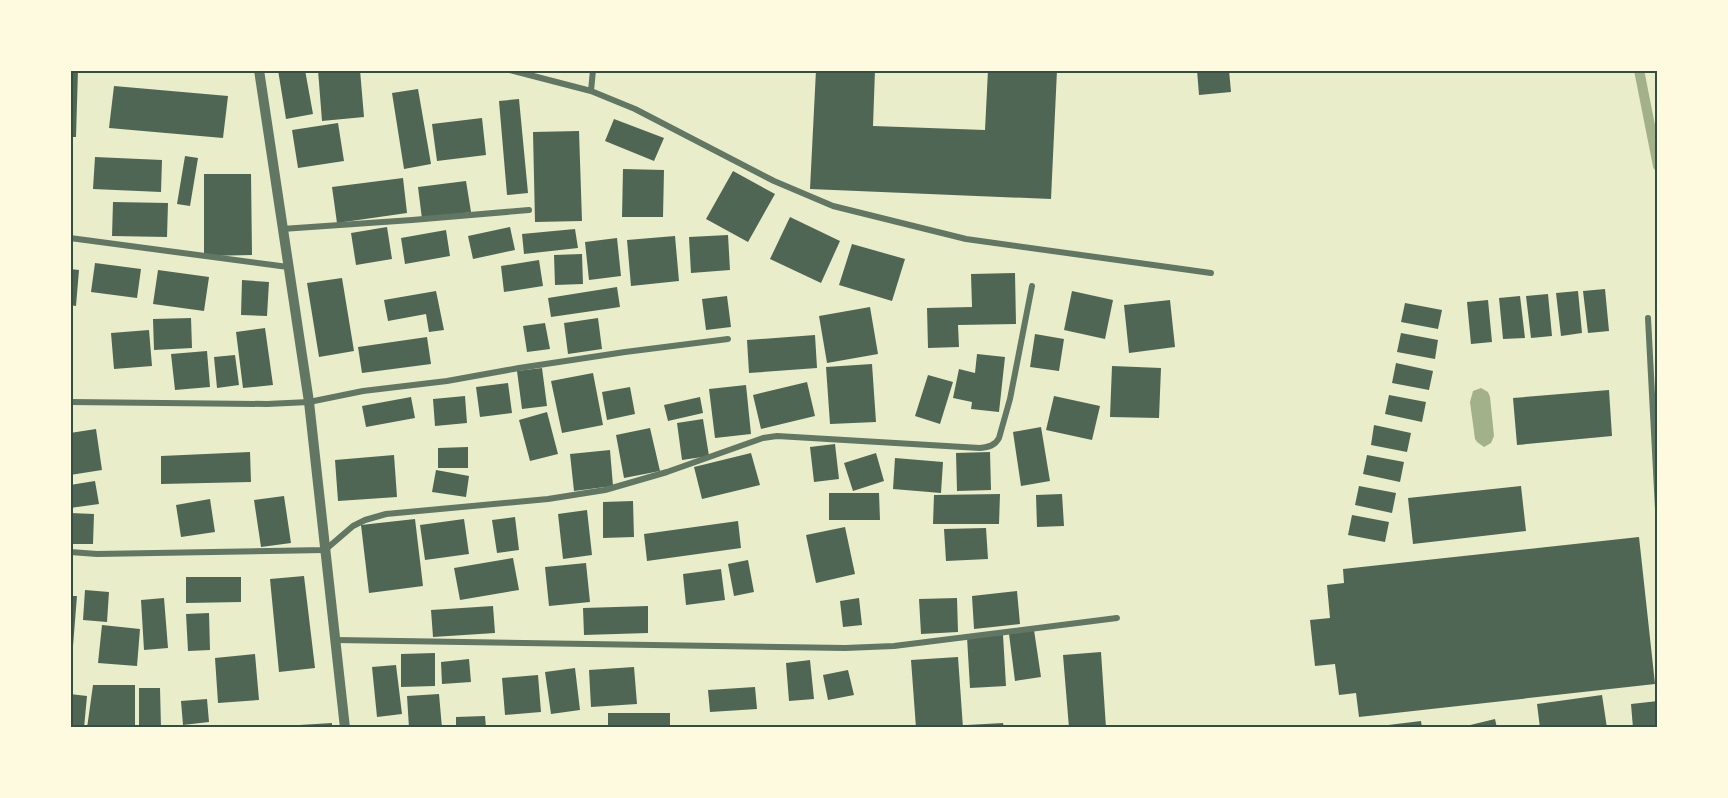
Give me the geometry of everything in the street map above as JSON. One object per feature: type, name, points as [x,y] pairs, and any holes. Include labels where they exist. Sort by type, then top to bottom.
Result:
[{"type":"street","points":[[259,70],[309,402],[345,728]]},
{"type":"street","points":[[510,70],[591,91],[635,109],[774,181],[833,206],[966,239],[1211,273]]},
{"type":"street","points":[[591,91],[593,70]]},
{"type":"street","points":[[282,229],[529,210]]},
{"type":"street","points":[[70,238],[288,267]]},
{"type":"street","points":[[70,552],[98,554],[325,550],[353,526],[386,514],[548,499],[605,490],[667,472],[763,438],[777,436],[990,447],[997,443],[1010,399],[1032,286]]},
{"type":"street","points":[[1648,318],[1658,509]]},
{"type":"street","points":[[70,402],[267,404],[309,402],[363,391],[447,381],[625,352],[728,339]]},
{"type":"street","points":[[336,640],[845,648],[894,646],[1117,618]]},
{"type":"shaded area","points":[[1481,388],[1488,392],[1490,397],[1494,436],[1491,443],[1484,447],[1475,439],[1470,402],[1473,391]]},
{"type":"building","points":[[70,70],[78,70],[76,137],[70,137]]},
{"type":"building","points":[[278,70],[305,70],[313,114],[286,119]]},
{"type":"building","points":[[318,70],[360,70],[364,117],[322,121]]},
{"type":"building","points":[[816,70],[875,70],[873,126],[985,130],[988,70],[1057,70],[1051,199],[810,189]]},
{"type":"building","points":[[1197,70],[1229,70],[1231,92],[1199,95]]},
{"type":"building","points":[[114,86],[228,96],[223,138],[109,128]]},
{"type":"building","points":[[418,89],[431,164],[404,169],[392,93]]},
{"type":"building","points":[[519,99],[528,193],[507,195],[499,101]]},
{"type":"building","points":[[482,118],[486,155],[437,161],[432,124]]},
{"type":"building","points":[[614,119],[664,138],[654,161],[605,141]]},
{"type":"building","points":[[338,123],[344,161],[298,168],[292,130]]},
{"type":"building","points":[[579,131],[582,221],[535,222],[533,132]]},
{"type":"building","points":[[185,156],[198,158],[190,206],[177,204]]},
{"type":"building","points":[[95,157],[162,160],[161,192],[93,189]]},
{"type":"building","points":[[623,169],[664,170],[663,217],[622,217]]},
{"type":"building","points":[[733,171],[775,194],[748,242],[706,219]]},
{"type":"building","points":[[204,174],[251,174],[252,255],[204,256]]},
{"type":"building","points":[[403,178],[407,213],[337,223],[332,187]]},
{"type":"building","points":[[466,181],[471,212],[422,219],[418,187]]},
{"type":"building","points":[[113,202],[168,203],[167,237],[112,236]]},
{"type":"building","points":[[790,217],[840,241],[821,283],[770,259]]},
{"type":"building","points":[[387,227],[392,259],[356,265],[351,233]]},
{"type":"building","points":[[510,227],[515,250],[473,259],[468,236]]},
{"type":"building","points":[[575,229],[578,248],[524,254],[522,234]]},
{"type":"building","points":[[446,230],[450,256],[405,264],[401,238]]},
{"type":"building","points":[[728,235],[730,270],[691,273],[689,237]]},
{"type":"building","points":[[675,236],[679,281],[631,286],[627,240]]},
{"type":"building","points":[[617,238],[621,276],[589,280],[585,242]]},
{"type":"building","points":[[852,244],[905,259],[892,301],[839,285]]},
{"type":"building","points":[[582,254],[583,284],[555,285],[554,255]]},
{"type":"building","points":[[539,260],[543,286],[504,292],[501,266]]},
{"type":"building","points":[[95,263],[141,269],[137,298],[91,292]]},
{"type":"building","points":[[70,269],[79,270],[76,306],[70,305]]},
{"type":"building","points":[[158,270],[209,277],[204,311],[153,304]]},
{"type":"building","points":[[1015,273],[1016,324],[958,325],[959,347],[928,348],[927,308],[972,307],[971,274]]},
{"type":"building","points":[[342,278],[354,351],[319,357],[307,283]]},
{"type":"building","points":[[242,280],[269,282],[267,316],[241,315]]},
{"type":"building","points":[[617,287],[620,307],[551,317],[548,298]]},
{"type":"building","points":[[1605,289],[1609,331],[1588,333],[1583,291]]},
{"type":"building","points":[[436,291],[444,330],[429,332],[426,314],[388,321],[384,300]]},
{"type":"building","points":[[1072,291],[1113,300],[1105,339],[1064,330]]},
{"type":"building","points":[[1578,291],[1582,333],[1561,336],[1556,293]]},
{"type":"building","points":[[1548,294],[1552,336],[1531,338],[1526,296]]},
{"type":"building","points":[[727,296],[731,327],[706,330],[702,299]]},
{"type":"building","points":[[1520,296],[1525,338],[1503,339],[1499,298]]},
{"type":"building","points":[[1170,300],[1175,347],[1129,353],[1124,305]]},
{"type":"building","points":[[1488,300],[1492,342],[1471,344],[1467,302]]},
{"type":"building","points":[[1405,303],[1442,310],[1438,329],[1401,322]]},
{"type":"building","points":[[870,307],[878,354],[827,363],[819,316]]},
{"type":"building","points":[[191,318],[192,348],[154,350],[153,319]]},
{"type":"building","points":[[598,318],[602,349],[568,354],[564,323]]},
{"type":"building","points":[[545,323],[550,349],[527,352],[523,326]]},
{"type":"building","points":[[265,328],[273,385],[243,388],[236,332]]},
{"type":"building","points":[[149,330],[152,366],[114,369],[111,333]]},
{"type":"building","points":[[1401,333],[1438,340],[1435,359],[1397,352]]},
{"type":"building","points":[[1035,334],[1064,339],[1059,371],[1030,367]]},
{"type":"building","points":[[815,335],[817,368],[749,373],[747,340]]},
{"type":"building","points":[[427,337],[431,364],[362,373],[358,347]]},
{"type":"building","points":[[207,351],[210,387],[175,390],[171,354]]},
{"type":"building","points":[[977,354],[1005,357],[999,412],[971,409],[972,402],[953,398],[959,369],[975,373]]},
{"type":"building","points":[[235,355],[239,385],[217,388],[214,357]]},
{"type":"building","points":[[1396,363],[1433,371],[1429,390],[1392,383]]},
{"type":"building","points":[[872,364],[876,422],[830,424],[826,367]]},
{"type":"building","points":[[1112,366],[1161,368],[1159,418],[1110,417]]},
{"type":"building","points":[[542,368],[547,406],[522,409],[517,371]]},
{"type":"building","points":[[593,373],[603,425],[562,433],[551,381]]},
{"type":"building","points":[[928,375],[953,382],[940,424],[915,416]]},
{"type":"building","points":[[807,382],[815,416],[761,429],[753,395]]},
{"type":"building","points":[[508,383],[512,413],[480,417],[476,387]]},
{"type":"building","points":[[746,385],[751,434],[715,438],[709,389]]},
{"type":"building","points":[[630,387],[635,414],[607,420],[602,392]]},
{"type":"building","points":[[1609,390],[1612,436],[1517,445],[1513,398]]},
{"type":"building","points":[[1389,395],[1426,402],[1422,422],[1385,414]]},
{"type":"building","points":[[465,396],[467,423],[435,426],[433,399]]},
{"type":"building","points":[[1054,396],[1100,406],[1092,440],[1046,430]]},
{"type":"building","points":[[411,397],[415,418],[366,427],[362,406]]},
{"type":"building","points":[[700,397],[703,413],[668,421],[664,405]]},
{"type":"building","points":[[547,412],[558,454],[530,461],[519,420]]},
{"type":"building","points":[[703,419],[709,456],[682,460],[677,423]]},
{"type":"building","points":[[1374,425],[1411,433],[1407,452],[1371,445]]},
{"type":"building","points":[[1041,427],[1050,481],[1021,486],[1013,432]]},
{"type":"building","points":[[650,428],[660,471],[624,478],[616,435]]},
{"type":"building","points":[[96,429],[102,470],[70,475],[70,433]]},
{"type":"building","points":[[835,444],[839,479],[814,482],[810,447]]},
{"type":"building","points":[[468,447],[468,468],[438,468],[438,448]]},
{"type":"building","points":[[610,450],[613,486],[574,491],[570,454]]},
{"type":"building","points":[[250,452],[251,482],[161,484],[161,456]]},
{"type":"building","points":[[990,452],[991,490],[957,491],[956,453]]},
{"type":"building","points":[[751,453],[760,485],[702,499],[694,467]]},
{"type":"building","points":[[876,453],[884,481],[853,491],[844,463]]},
{"type":"building","points":[[394,455],[397,497],[338,501],[335,460]]},
{"type":"building","points":[[1367,455],[1404,462],[1400,482],[1363,474]]},
{"type":"building","points":[[895,458],[943,462],[941,493],[893,489]]},
{"type":"building","points":[[436,470],[469,476],[466,497],[432,492]]},
{"type":"building","points":[[95,481],[99,504],[70,508],[70,485]]},
{"type":"building","points":[[1359,486],[1396,493],[1392,513],[1355,505]]},
{"type":"building","points":[[1521,486],[1526,531],[1413,544],[1408,498]]},
{"type":"building","points":[[829,493],[879,493],[880,520],[829,520]]},
{"type":"building","points":[[1000,494],[999,524],[933,524],[934,495]]},
{"type":"building","points":[[1062,494],[1064,526],[1037,527],[1036,495]]},
{"type":"building","points":[[284,496],[291,543],[261,547],[254,500]]},
{"type":"building","points":[[210,499],[215,532],[181,537],[176,505]]},
{"type":"building","points":[[633,501],[634,537],[603,538],[603,502]]},
{"type":"building","points":[[587,510],[592,555],[563,559],[558,514]]},
{"type":"building","points":[[70,513],[94,514],[93,544],[70,544]]},
{"type":"building","points":[[1352,515],[1389,522],[1385,542],[1348,535]]},
{"type":"building","points":[[515,517],[519,550],[497,553],[492,520]]},
{"type":"building","points":[[415,519],[423,586],[369,593],[361,525]]},
{"type":"building","points":[[464,519],[469,554],[425,560],[420,525]]},
{"type":"building","points":[[738,521],[741,548],[647,561],[644,534]]},
{"type":"building","points":[[845,527],[855,574],[816,583],[806,535]]},
{"type":"building","points":[[986,528],[988,559],[946,561],[944,529]]},
{"type":"building","points":[[1639,537],[1655,684],[1359,717],[1356,693],[1339,695],[1335,664],[1315,666],[1310,620],[1330,618],[1327,585],[1344,583],[1343,569]]},
{"type":"building","points":[[513,558],[519,590],[460,600],[454,568]]},
{"type":"building","points":[[748,560],[754,592],[734,596],[728,564]]},
{"type":"building","points":[[586,563],[590,602],[549,606],[545,567]]},
{"type":"building","points":[[721,569],[725,600],[686,605],[683,574]]},
{"type":"building","points":[[304,576],[315,668],[279,672],[270,579]]},
{"type":"building","points":[[186,577],[241,577],[241,602],[186,603]]},
{"type":"building","points":[[85,590],[109,592],[107,622],[83,620]]},
{"type":"building","points":[[1017,591],[1020,624],[974,629],[972,596]]},
{"type":"building","points":[[70,596],[77,596],[73,646],[70,646]]},
{"type":"building","points":[[164,598],[168,648],[144,650],[141,600]]},
{"type":"building","points":[[859,598],[862,625],[843,627],[840,601]]},
{"type":"building","points":[[957,598],[958,632],[921,634],[919,599]]},
{"type":"building","points":[[493,606],[495,633],[433,637],[431,610]]},
{"type":"building","points":[[648,606],[648,633],[584,635],[583,608]]},
{"type":"building","points":[[209,613],[210,650],[188,651],[186,614]]},
{"type":"building","points":[[102,625],[140,629],[137,666],[98,663]]},
{"type":"building","points":[[1034,630],[1041,677],[1015,681],[1009,634]]},
{"type":"building","points":[[1003,635],[1006,686],[970,688],[967,637]]},
{"type":"building","points":[[1101,652],[1106,728],[1069,728],[1063,655]]},
{"type":"building","points":[[435,653],[435,686],[401,687],[401,654]]},
{"type":"building","points":[[255,654],[259,700],[218,703],[215,658]]},
{"type":"building","points":[[958,657],[963,728],[916,728],[911,660]]},
{"type":"building","points":[[469,659],[471,682],[442,684],[441,662]]},
{"type":"building","points":[[810,660],[814,699],[789,701],[786,663]]},
{"type":"building","points":[[396,665],[402,714],[377,717],[372,667]]},
{"type":"building","points":[[634,667],[637,704],[591,707],[589,670]]},
{"type":"building","points":[[575,668],[580,710],[551,714],[545,672]]},
{"type":"building","points":[[848,670],[854,695],[828,700],[823,675]]},
{"type":"building","points":[[538,675],[541,712],[505,715],[502,678]]},
{"type":"building","points":[[93,685],[135,685],[135,728],[87,728]]},
{"type":"building","points":[[755,687],[757,709],[710,712],[708,690]]},
{"type":"building","points":[[139,688],[160,688],[161,728],[139,728]]},
{"type":"building","points":[[70,694],[87,696],[84,728],[70,728]]},
{"type":"building","points":[[439,694],[442,728],[409,728],[407,696]]},
{"type":"building","points":[[1602,695],[1607,728],[1540,728],[1537,704]]},
{"type":"building","points":[[207,699],[209,722],[183,725],[181,701]]},
{"type":"building","points":[[1658,701],[1658,728],[1633,728],[1631,704]]},
{"type":"building","points":[[608,713],[670,713],[670,728],[608,728]]},
{"type":"building","points":[[485,716],[486,728],[456,728],[456,717]]},
{"type":"building","points":[[1495,719],[1497,728],[1462,728],[1462,727]]},
{"type":"building","points":[[1421,721],[1422,728],[1380,728],[1380,726]]},
{"type":"building","points":[[332,723],[332,728],[283,728],[283,726]]},
{"type":"building","points":[[1003,723],[1004,728],[968,728],[967,725]]},
{"type":"waterway","points":[[1639,70],[1658,166]]}]
